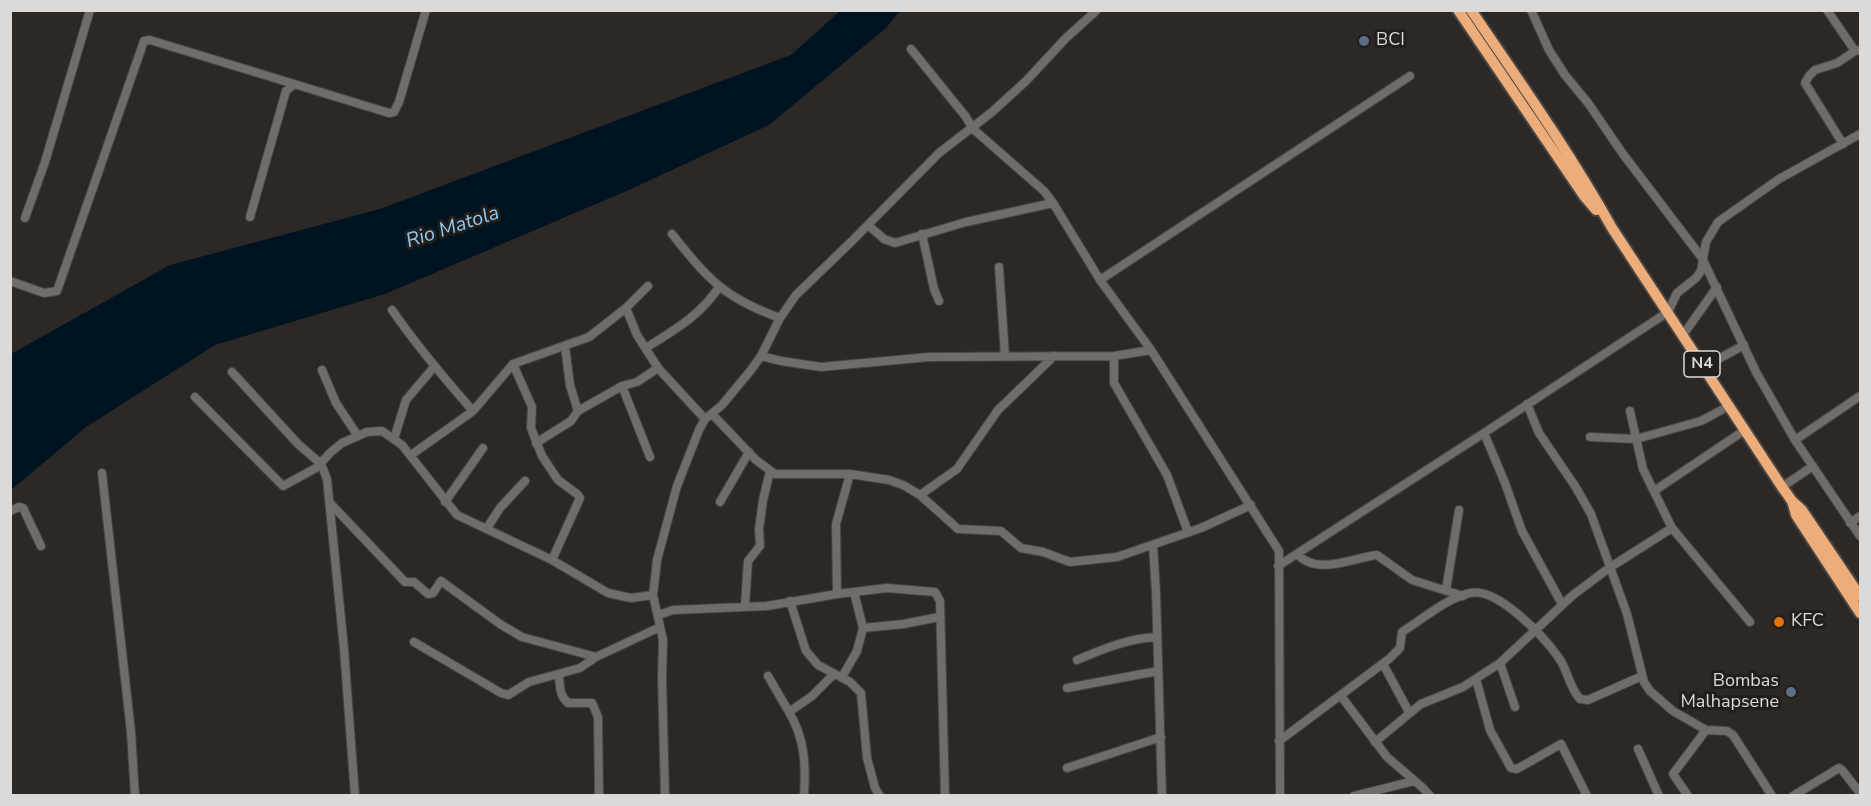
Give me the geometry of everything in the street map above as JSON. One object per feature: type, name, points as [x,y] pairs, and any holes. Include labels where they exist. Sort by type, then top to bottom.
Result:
[{"type":"highway","name":"N4","points":[[1458,10],[1584,196],[1612,228]]},
{"type":"highway","name":"N4","points":[[1471,10],[1782,487],[1802,510],[1860,596]]},
{"type":"highway","name":"N4","points":[[1792,501],[1796,515],[1860,613]]},
{"type":"street","points":[[25,218],[45,162],[90,10]]},
{"type":"street","points":[[10,281],[44,293],[57,291],[144,41],[150,40],[389,113],[394,112],[399,102],[426,10]]},
{"type":"street","points":[[665,795],[663,639],[653,595],[657,560],[677,486],[691,446],[708,417],[752,370],[780,318],[796,295],[939,153],[1026,81],[1066,38],[1097,10]]},
{"type":"street","points":[[1531,10],[1549,50],[1565,75],[1588,102],[1623,154],[1702,258],[1718,287],[1756,372],[1796,440],[1860,537]]},
{"type":"street","points":[[1827,10],[1858,51],[1837,63],[1815,70],[1805,83],[1843,144]]},
{"type":"street","points":[[911,49],[966,117],[972,128],[1044,191],[1053,203],[1100,280],[1151,350],[1178,396],[1279,551],[1280,795]]},
{"type":"street","points":[[1100,280],[1410,76]]},
{"type":"street","points":[[250,218],[286,91],[293,85]]},
{"type":"street","points":[[1278,566],[1668,312],[1677,293],[1701,272],[1706,242],[1718,222],[1779,179],[1860,134]]},
{"type":"street","points":[[868,225],[884,239],[895,243],[966,222],[1053,203]]},
{"type":"street","points":[[672,234],[704,274],[719,287],[734,298],[780,318]]},
{"type":"street","points":[[922,234],[934,289],[939,300]]},
{"type":"street","points":[[999,267],[1005,356]]},
{"type":"street","points":[[411,455],[473,411],[513,364],[589,337],[626,308],[648,286]]},
{"type":"street","points":[[646,348],[691,320],[710,301],[719,287]]},
{"type":"street","points":[[1683,335],[1718,287]]},
{"type":"street","points":[[626,308],[637,335],[658,368],[708,417],[775,474],[850,474],[903,484],[920,495],[958,529],[1001,531],[1021,548],[1043,552],[1070,562],[1118,556],[1188,532],[1251,506]]},
{"type":"street","points":[[392,310],[434,367],[473,411]]},
{"type":"street","points":[[1704,367],[1744,345]]},
{"type":"street","points":[[565,346],[570,385],[578,411]]},
{"type":"street","points":[[761,356],[821,367],[929,357],[1114,356],[1151,350]]},
{"type":"street","points":[[920,495],[957,469],[998,410],[1054,356]]},
{"type":"street","points":[[1114,356],[1114,382],[1167,475],[1188,532]]},
{"type":"street","points":[[513,364],[532,407],[531,428],[542,456],[558,480],[580,498],[552,560]]},
{"type":"street","points":[[394,439],[406,400],[434,367]]},
{"type":"street","points":[[536,443],[571,421],[578,411],[622,386],[637,382],[658,368]]},
{"type":"street","points":[[322,370],[336,403],[358,435]]},
{"type":"street","points":[[232,372],[298,444],[321,464],[327,479],[344,649],[355,795]]},
{"type":"street","points":[[622,386],[650,456]]},
{"type":"street","points":[[1796,440],[1860,396]]},
{"type":"street","points":[[195,397],[281,485],[286,486],[321,464],[330,452],[358,435],[377,430],[394,439],[411,455],[445,502],[457,515],[467,521],[487,528],[552,560],[608,593],[631,598],[653,595]]},
{"type":"street","points":[[1527,404],[1539,433],[1591,514],[1632,631],[1642,676],[1650,691],[1673,711],[1706,730],[1727,732],[1733,735],[1772,795]]},
{"type":"street","points":[[1590,437],[1636,439],[1701,421],[1729,406]]},
{"type":"street","points":[[1630,411],[1643,469],[1672,528],[1750,622]]},
{"type":"street","points":[[1654,491],[1745,430]]},
{"type":"street","points":[[1485,433],[1522,531],[1562,604]]},
{"type":"street","points":[[445,502],[483,448]]},
{"type":"street","points":[[720,502],[749,452]]},
{"type":"street","points":[[1782,487],[1813,466]]},
{"type":"street","points":[[746,606],[748,561],[760,546],[759,529],[770,471]]},
{"type":"street","points":[[102,473],[131,732],[135,795]]},
{"type":"street","points":[[837,594],[836,524],[850,474]]},
{"type":"street","points":[[487,528],[500,508],[525,481]]},
{"type":"street","points":[[330,502],[405,582],[414,582],[428,594],[433,593],[441,582],[522,637],[596,657]]},
{"type":"street","points":[[10,512],[19,507],[23,508],[41,546]]},
{"type":"street","points":[[1446,590],[1459,510]]},
{"type":"street","points":[[1850,523],[1860,516]]},
{"type":"street","points":[[1375,742],[1421,704],[1463,687],[1500,663],[1562,604],[1609,568],[1672,528]]},
{"type":"street","points":[[1153,545],[1162,795]]},
{"type":"street","points":[[1297,554],[1309,564],[1337,564],[1377,555],[1412,580],[1462,596]]},
{"type":"street","points":[[659,615],[673,610],[767,606],[854,592],[902,588],[935,592],[940,601],[945,795]]},
{"type":"street","points":[[789,712],[838,676],[857,651],[863,628],[854,592]]},
{"type":"street","points":[[1279,741],[1383,664],[1400,648],[1402,632],[1445,604],[1472,593],[1492,596],[1514,611],[1560,659],[1576,694],[1584,700],[1642,676]]},
{"type":"street","points":[[790,601],[806,651],[818,665],[856,687],[861,693],[867,758],[875,788],[880,795]]},
{"type":"street","points":[[863,628],[904,624],[939,617]]},
{"type":"street","points":[[414,642],[508,695],[530,682],[580,668],[596,657],[660,627]]},
{"type":"street","points":[[1077,660],[1116,645],[1157,637]]},
{"type":"street","points":[[1500,663],[1515,707]]},
{"type":"street","points":[[1383,664],[1409,712]]},
{"type":"street","points":[[1067,688],[1158,671]]},
{"type":"street","points":[[559,675],[561,694],[564,699],[568,703],[592,703],[598,717],[599,795]]},
{"type":"street","points":[[768,676],[789,712],[804,749],[806,768],[804,795]]},
{"type":"street","points":[[1476,679],[1490,730],[1511,768],[1517,769],[1561,744],[1583,794]]},
{"type":"street","points":[[1341,696],[1387,758],[1430,795]]},
{"type":"street","points":[[1688,795],[1673,774],[1706,730]]},
{"type":"street","points":[[1067,768],[1161,737]]},
{"type":"street","points":[[1638,749],[1659,795]]},
{"type":"street","points":[[1794,795],[1839,768],[1860,793]]},
{"type":"street","points":[[1354,795],[1414,780]]},
{"type":"water","name":"Rio Matola","points":[[840,11],[900,11],[886,28],[769,125],[631,189],[385,294],[215,345],[86,427],[11,490],[11,354],[170,265],[380,209],[791,55]]},
{"type":"place","name":"BCI","points":[[1364,41]]},
{"type":"place","name":"KFC","points":[[1779,622]]},
{"type":"place","name":"Bombas Malhapsene","points":[[1791,692]]}]
